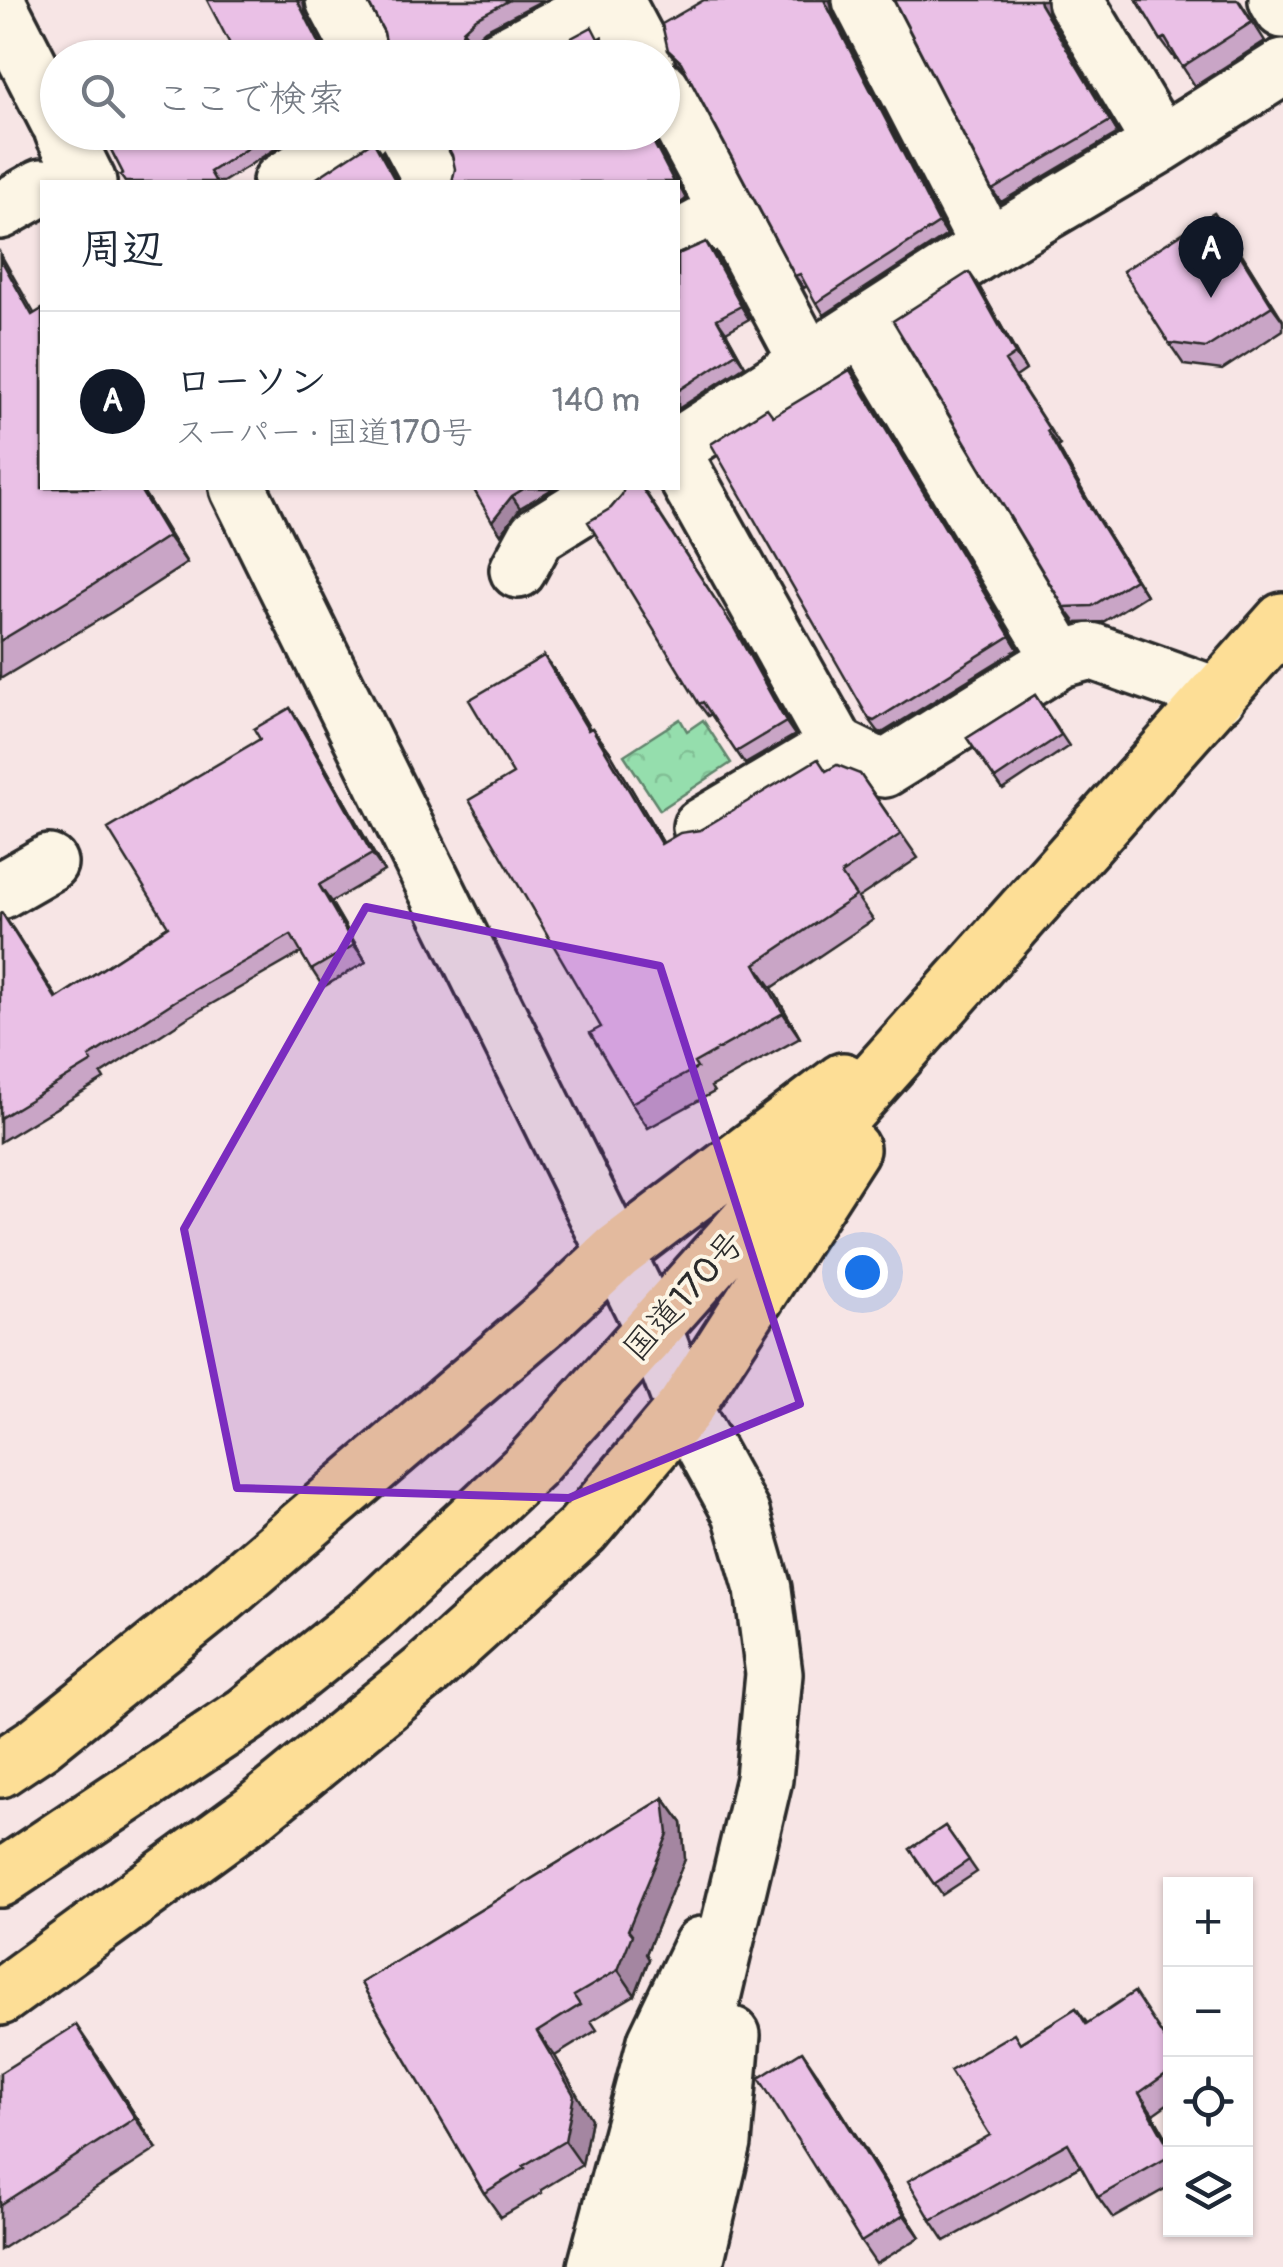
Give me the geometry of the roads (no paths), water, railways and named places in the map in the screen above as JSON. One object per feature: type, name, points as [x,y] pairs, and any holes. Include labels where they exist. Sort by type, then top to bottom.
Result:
[{"type":"highway","name":"国道170号","points":[[0,1879],[247,1714],[371,1615],[532,1464],[1283,621]]},
{"type":"highway","points":[[0,1770],[222,1596],[550,1314],[616,1252],[941,1007]]},
{"type":"highway","points":[[0,1997],[254,1812],[426,1671],[582,1530],[684,1409],[941,1007]]},
{"type":"street","points":[[334,0],[356,40]]},
{"type":"street","points":[[534,40],[612,0],[635,40]]},
{"type":"street","points":[[860,0],[988,246]]},
{"type":"street","points":[[1075,0],[1162,144]]},
{"type":"street","points":[[1277,0],[1283,10]]},
{"type":"street","points":[[0,8],[40,104]]},
{"type":"street","points":[[680,445],[988,246],[1162,144],[1283,67]]},
{"type":"street","points":[[680,123],[808,362]]},
{"type":"street","points":[[284,180],[333,150]]},
{"type":"street","points":[[416,150],[432,180]]},
{"type":"street","points":[[0,210],[64,162]]},
{"type":"street","points":[[680,238],[728,212]]},
{"type":"street","points":[[862,327],[1062,659]]},
{"type":"street","points":[[680,466],[837,746],[884,769],[1062,659],[1091,651],[1218,696]]},
{"type":"street","points":[[239,490],[654,1330],[684,1409],[741,1513],[763,1589],[774,1674],[764,1779],[648,2267]]},
{"type":"street","points":[[518,570],[537,535],[605,490]]},
{"type":"street","points":[[701,827],[837,746]]},
{"type":"street","points":[[0,891],[48,864]]},
{"type":"street","points":[[596,2267],[656,2041],[748,1848]]},
{"type":"street","points":[[694,2267],[723,2143],[748,1848]]},
{"type":"place","name":"ローソン","points":[[1211,298]]}]
